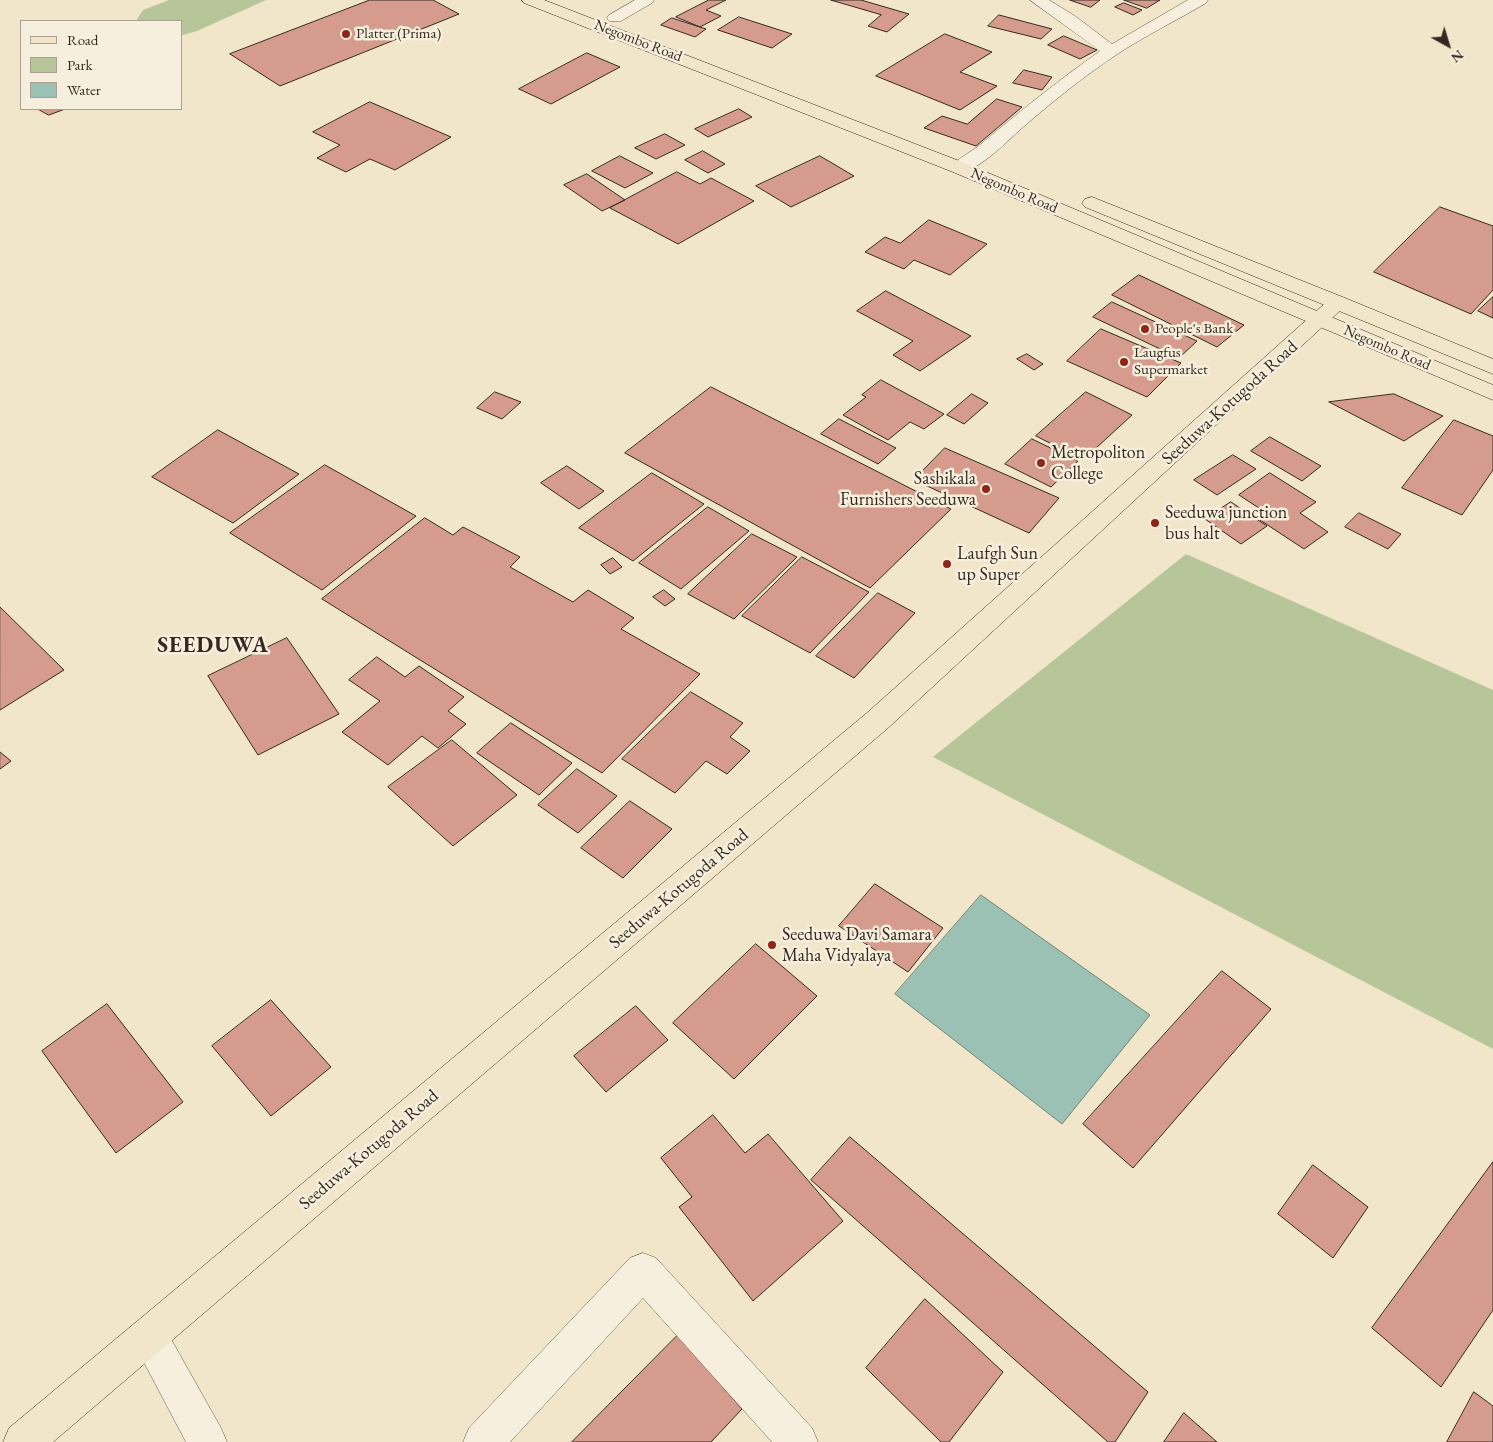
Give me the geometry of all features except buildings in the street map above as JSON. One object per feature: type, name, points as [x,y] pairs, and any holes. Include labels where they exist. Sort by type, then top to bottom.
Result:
[{"type":"main road","name":"Negombo Road","points":[[530,0],[1329,311],[1493,367]]},
{"type":"main road","name":"Negombo Road","points":[[568,0],[1051,187]]},
{"type":"main road","name":"Negombo Road","points":[[1079,198],[1329,311],[1493,393]]},
{"type":"main road","name":"Seeduwa-Kotugoda Road","points":[[23,1442],[878,720],[1329,311]]},
{"type":"street","points":[[615,18],[646,0]]},
{"type":"street","points":[[1038,0],[1069,19],[1111,51]]},
{"type":"street","points":[[960,168],[977,157],[1050,95],[1111,51],[1200,0]]},
{"type":"street","points":[[483,1442],[643,1271],[798,1442]]},
{"type":"street","points":[[149,1336],[207,1442]]},
{"type":"green space","points":[[169,0],[266,0],[197,31],[183,35],[182,20],[138,20],[143,10]]},
{"type":"green space","points":[[1186,554],[1493,690],[1493,1049],[933,757]]},
{"type":"water","points":[[981,895],[1150,1015],[1062,1124],[895,994]]},
{"type":"place","name":"Platter (Prima)","points":[[346,34]]},
{"type":"place","name":"People's Bank","points":[[1145,329]]},
{"type":"place","name":"Laugfus Supermarket","points":[[1124,362]]},
{"type":"place","name":"Metropoliton College","points":[[1041,463]]},
{"type":"place","name":"Sashikala Furnishers Seeduwa","points":[[986,489]]},
{"type":"place","name":"Seeduwa junction bus halt","points":[[1155,523]]},
{"type":"place","name":"Laufgh Sun up Super","points":[[947,564]]},
{"type":"place","name":"Seeduwa Davi Samara Maha Vidyalaya","points":[[772,945]]},
{"type":"district","name":"SEEDUWA","points":[[213,646]]}]
